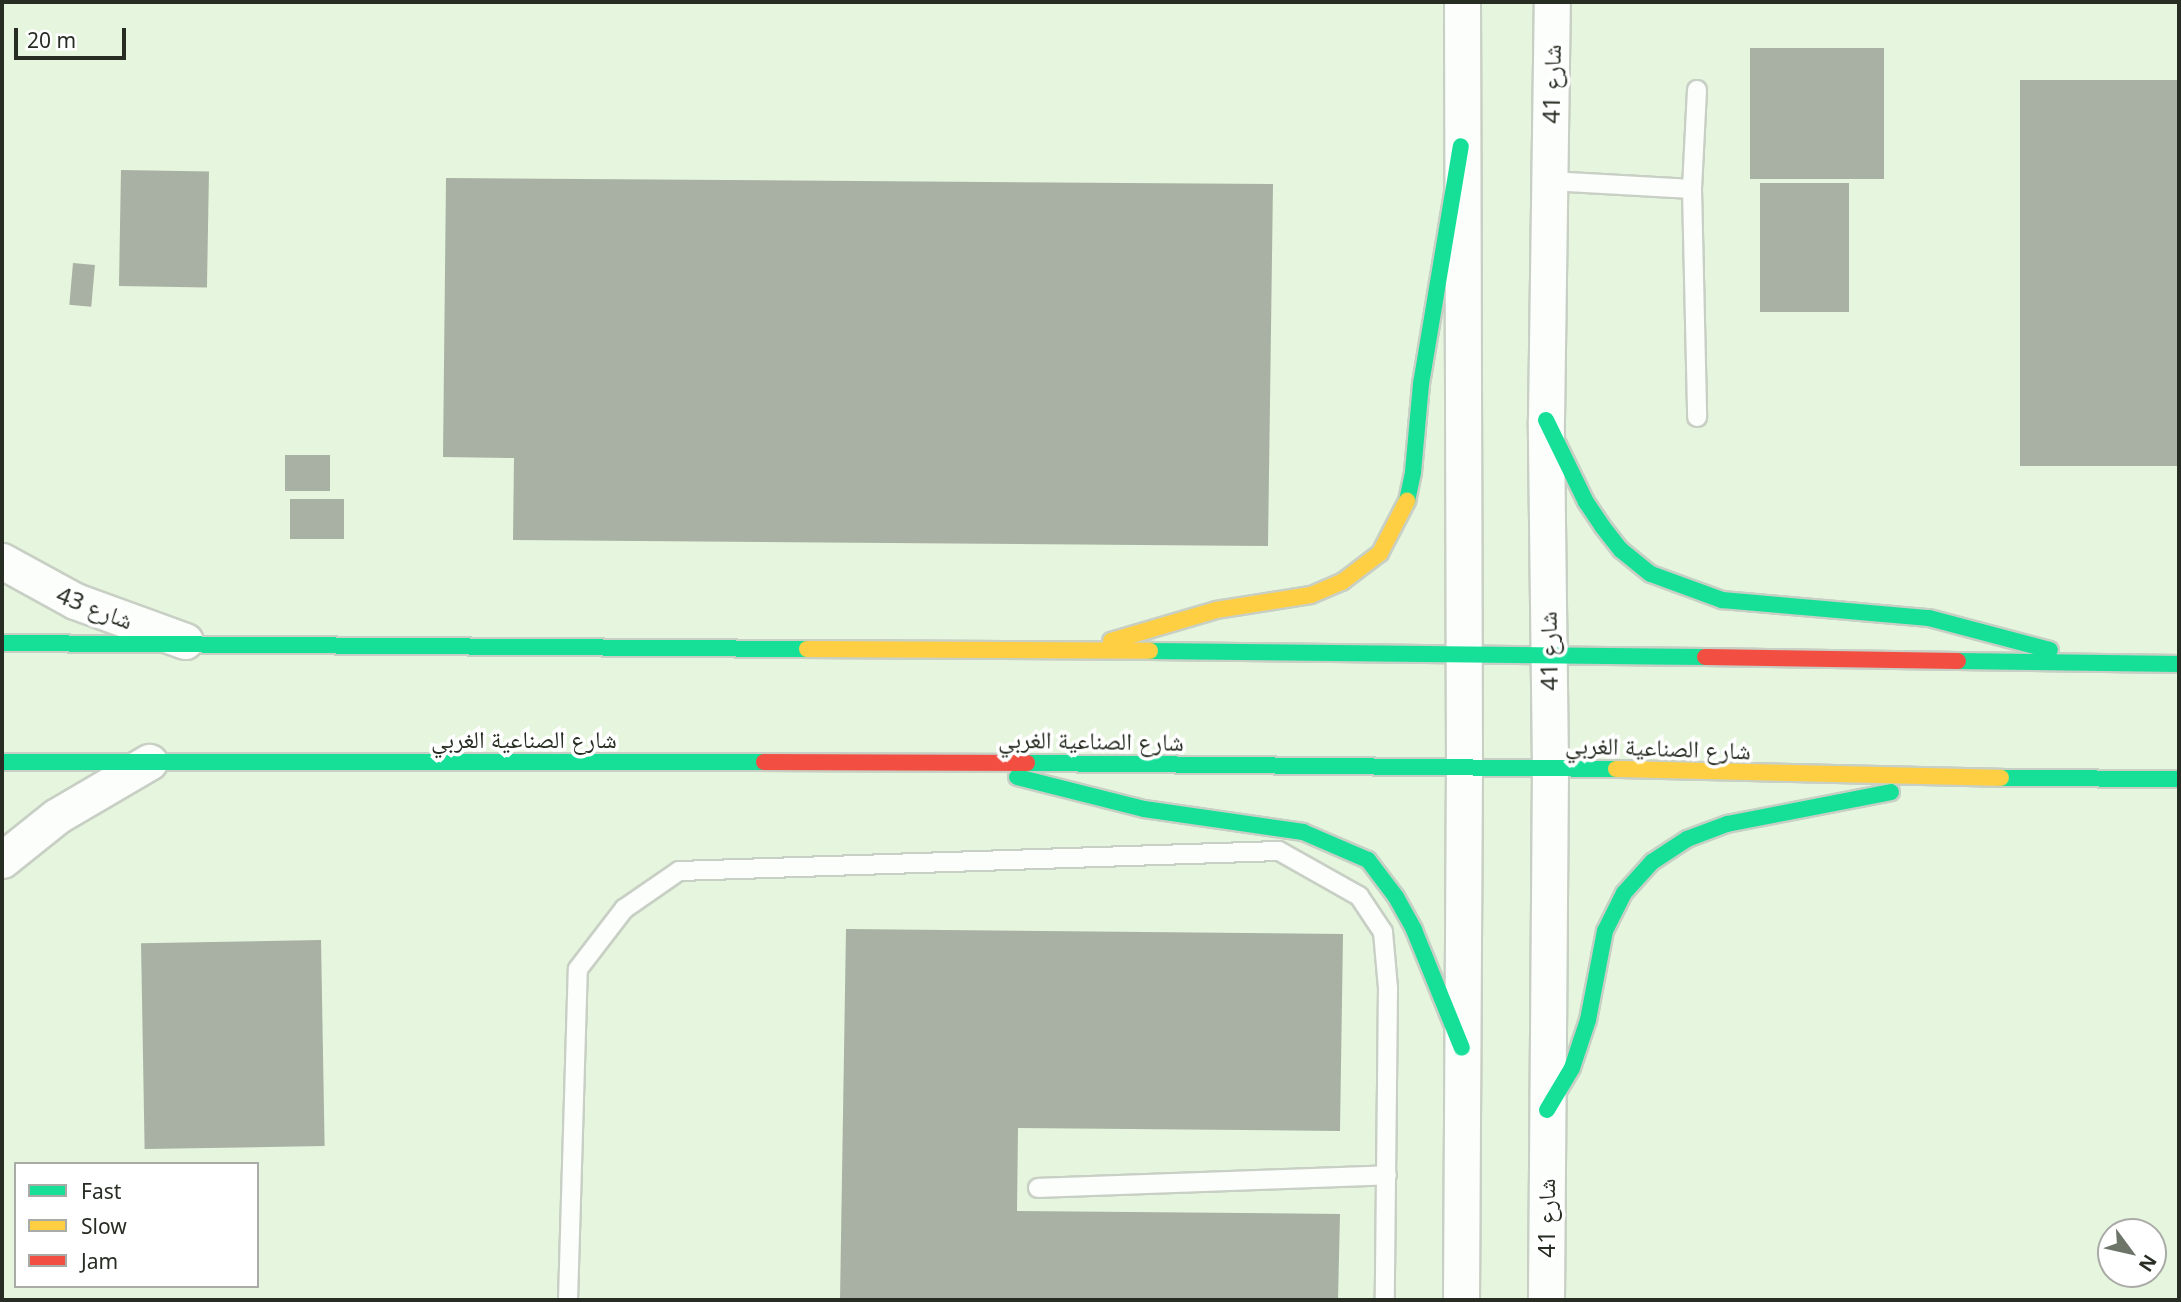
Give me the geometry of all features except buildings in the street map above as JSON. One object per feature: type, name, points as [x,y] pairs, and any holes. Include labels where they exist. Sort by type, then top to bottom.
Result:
[{"type":"main road","points":[[1082,651],[1156,625],[1216,610],[1311,595],[1342,582],[1380,553],[1406,505],[1413,472],[1420,384],[1461,146]]},
{"type":"main road","points":[[1546,420],[1586,502],[1621,550],[1651,574],[1680,587],[1722,600],[1929,618],[2008,636],[2088,663]]},
{"type":"main road","points":[[2,643],[1462,653],[2179,664]]},
{"type":"main road","name":"شارع الصناعية الغربي","points":[[2,762],[957,762],[1550,767],[1961,778],[2179,779]]},
{"type":"main road","points":[[957,762],[1144,809],[1303,832],[1368,860],[1396,897],[1414,930],[1462,1048]]},
{"type":"main road","points":[[1547,1110],[1572,1068],[1588,1020],[1605,931],[1624,893],[1652,862],[1687,839],[1727,824],[1961,778]]},
{"type":"street","points":[[1461,1300],[1464,766],[1462,2]]},
{"type":"street","name":"شارع 41","points":[[1546,1300],[1550,767],[1546,420],[1552,2]]},
{"type":"street","name":"شارع 43","points":[[2,561],[75,601],[192,643]]},
{"type":"street","points":[[2,860],[57,816],[149,761]]},
{"type":"lane","points":[[1697,90],[1692,189],[1697,417]]},
{"type":"lane","points":[[1550,181],[1692,189]]},
{"type":"lane","points":[[568,1300],[578,969],[625,909],[678,871],[1279,851],[1359,896],[1383,932],[1388,988],[1385,1300]]},
{"type":"lane","points":[[1038,1188],[1387,1175]]},
{"type":"shaded area","points":[[2,2],[2179,2],[2179,1300],[2,1300]]},
{"type":"traffic: fast","points":[[1407,501],[1413,472],[1421,384],[1461,146]]},
{"type":"traffic: fast","points":[[1546,420],[1586,502],[1602,526],[1621,550],[1651,574],[1722,600],[1929,618],[2050,650]]},
{"type":"traffic: fast","points":[[2,643],[807,649]]},
{"type":"traffic: fast","points":[[1150,651],[1705,657]]},
{"type":"traffic: fast","points":[[1958,661],[2179,664]]},
{"type":"traffic: fast","points":[[2,762],[764,762]]},
{"type":"traffic: fast","points":[[1027,763],[1616,769]]},
{"type":"traffic: fast","points":[[1017,777],[1144,809],[1303,832],[1368,860],[1396,897],[1414,930],[1462,1048]]},
{"type":"traffic: fast","points":[[2001,778],[2179,779]]},
{"type":"traffic: fast","points":[[1547,1110],[1572,1068],[1588,1020],[1605,931],[1624,893],[1652,862],[1687,839],[1727,824],[1891,792]]},
{"type":"traffic: slow","points":[[1111,641],[1216,610],[1311,595],[1342,582],[1380,553],[1407,501]]},
{"type":"traffic: slow","points":[[807,649],[1150,651]]},
{"type":"traffic: slow","points":[[1616,769],[2001,778]]},
{"type":"traffic: jam","points":[[1705,657],[1958,661]]},
{"type":"traffic: jam","points":[[764,762],[1027,763]]}]
